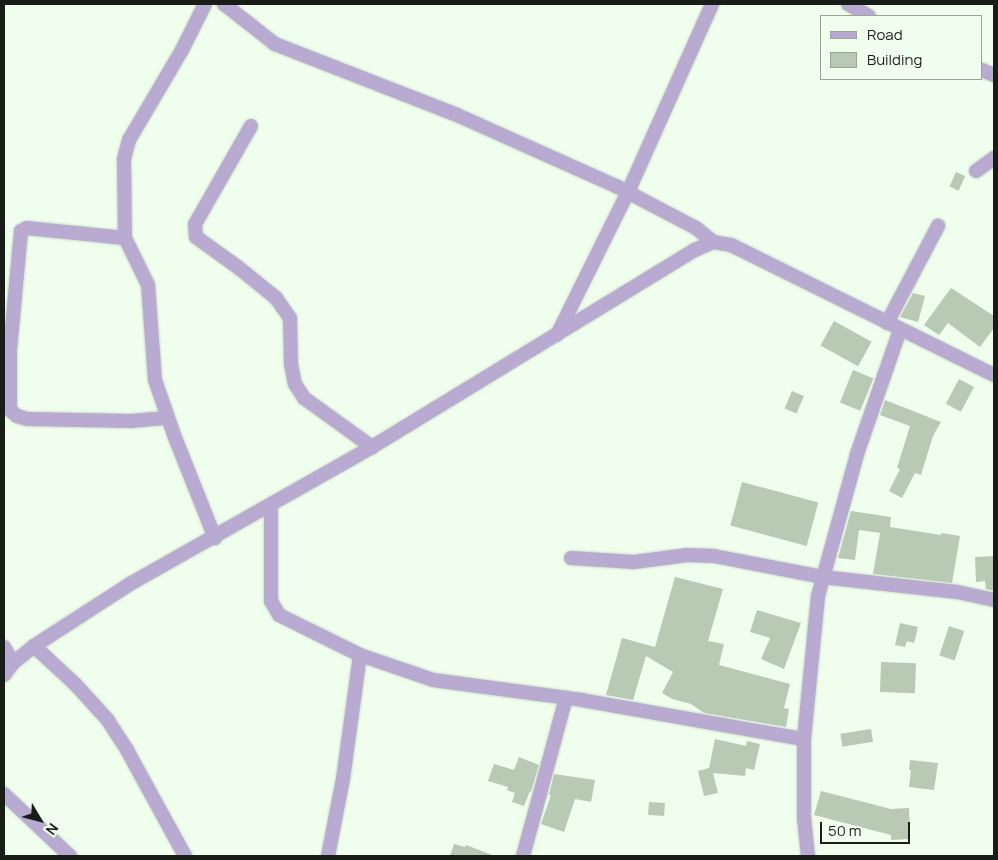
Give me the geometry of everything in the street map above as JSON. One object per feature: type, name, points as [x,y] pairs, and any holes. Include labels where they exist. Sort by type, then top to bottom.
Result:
[{"type":"street","points":[[205,4],[182,50],[129,140],[124,159],[125,238],[148,285],[155,380],[167,418],[215,538]]},
{"type":"street","points":[[557,336],[628,192],[712,4]]},
{"type":"street","points":[[848,4],[867,15]]},
{"type":"street","points":[[229,5],[276,44],[456,115],[628,192],[696,228],[713,242]]},
{"type":"street","points":[[251,126],[195,224],[196,237],[276,298],[290,318],[291,364],[295,384],[304,398],[372,447]]},
{"type":"street","points":[[976,171],[994,158]]},
{"type":"street","points":[[887,324],[938,226]]},
{"type":"street","points":[[125,238],[27,228],[22,231],[10,349],[10,410],[17,416],[27,419],[132,421],[167,418]]},
{"type":"street","points":[[4,675],[13,663],[34,646],[130,584],[215,538],[372,447],[557,336],[695,250],[713,242],[731,244],[887,324],[994,375]]},
{"type":"street","points":[[808,856],[804,819],[804,739],[822,577],[857,454],[900,330]]},
{"type":"street","points":[[271,506],[271,601],[279,615],[360,655],[433,680],[566,698],[804,739]]},
{"type":"street","points":[[571,558],[634,562],[688,555],[714,556],[822,577],[957,592],[994,600]]},
{"type":"street","points":[[34,646],[75,684],[107,719],[185,856]]},
{"type":"street","points":[[4,648],[13,663]]},
{"type":"street","points":[[328,856],[343,778],[360,655]]},
{"type":"street","points":[[523,856],[566,698]]},
{"type":"street","points":[[4,794],[70,856]]},
{"type":"building","points":[[956,172],[965,176],[959,191],[949,187]]},
{"type":"building","points":[[951,288],[994,316],[994,328],[980,347],[948,323],[939,335],[924,325]]},
{"type":"building","points":[[913,293],[925,296],[918,322],[900,317]]},
{"type":"building","points":[[834,321],[872,342],[858,366],[820,345]]},
{"type":"building","points":[[853,370],[873,378],[860,411],[840,402]]},
{"type":"building","points":[[959,379],[974,387],[961,412],[946,404]]},
{"type":"building","points":[[792,391],[804,396],[797,414],[785,408]]},
{"type":"building","points":[[885,400],[941,422],[933,436],[921,475],[915,473],[902,498],[889,491],[900,469],[897,468],[910,426],[880,415]]},
{"type":"building","points":[[742,482],[818,502],[807,546],[730,525]]},
{"type":"building","points":[[851,511],[891,517],[890,527],[960,536],[952,583],[873,574],[880,533],[859,530],[855,560],[838,558]]},
{"type":"building","points":[[994,556],[994,591],[986,589],[985,581],[976,582],[975,557]]},
{"type":"building","points":[[675,577],[723,589],[708,641],[724,644],[719,665],[790,684],[784,708],[789,709],[786,727],[704,713],[691,704],[672,699],[662,693],[673,672],[646,656],[633,700],[606,695],[622,638],[655,647]]},
{"type":"building","points":[[757,610],[801,623],[784,669],[761,659],[770,638],[750,632]]},
{"type":"building","points":[[900,623],[918,627],[914,643],[907,641],[905,647],[895,645]]},
{"type":"building","points":[[949,626],[964,631],[955,660],[939,655]]},
{"type":"building","points":[[881,662],[916,663],[915,693],[880,692]]},
{"type":"building","points":[[871,729],[873,742],[842,747],[840,734]]},
{"type":"building","points":[[715,739],[746,746],[747,741],[760,744],[754,770],[746,768],[745,776],[713,773],[718,793],[704,796],[698,771],[709,768]]},
{"type":"building","points":[[519,757],[539,765],[531,792],[524,806],[512,802],[515,793],[507,790],[508,787],[488,781],[494,764],[514,770]]},
{"type":"building","points":[[910,760],[938,763],[934,790],[909,787]]},
{"type":"building","points":[[554,774],[595,780],[591,802],[575,799],[564,832],[541,824],[551,795],[549,795]]},
{"type":"building","points":[[821,791],[891,809],[909,808],[910,839],[891,840],[891,835],[814,815]]},
{"type":"building","points":[[649,802],[665,803],[664,816],[648,815]]},
{"type":"building","points":[[454,844],[465,847],[466,845],[495,856],[450,856]]}]
